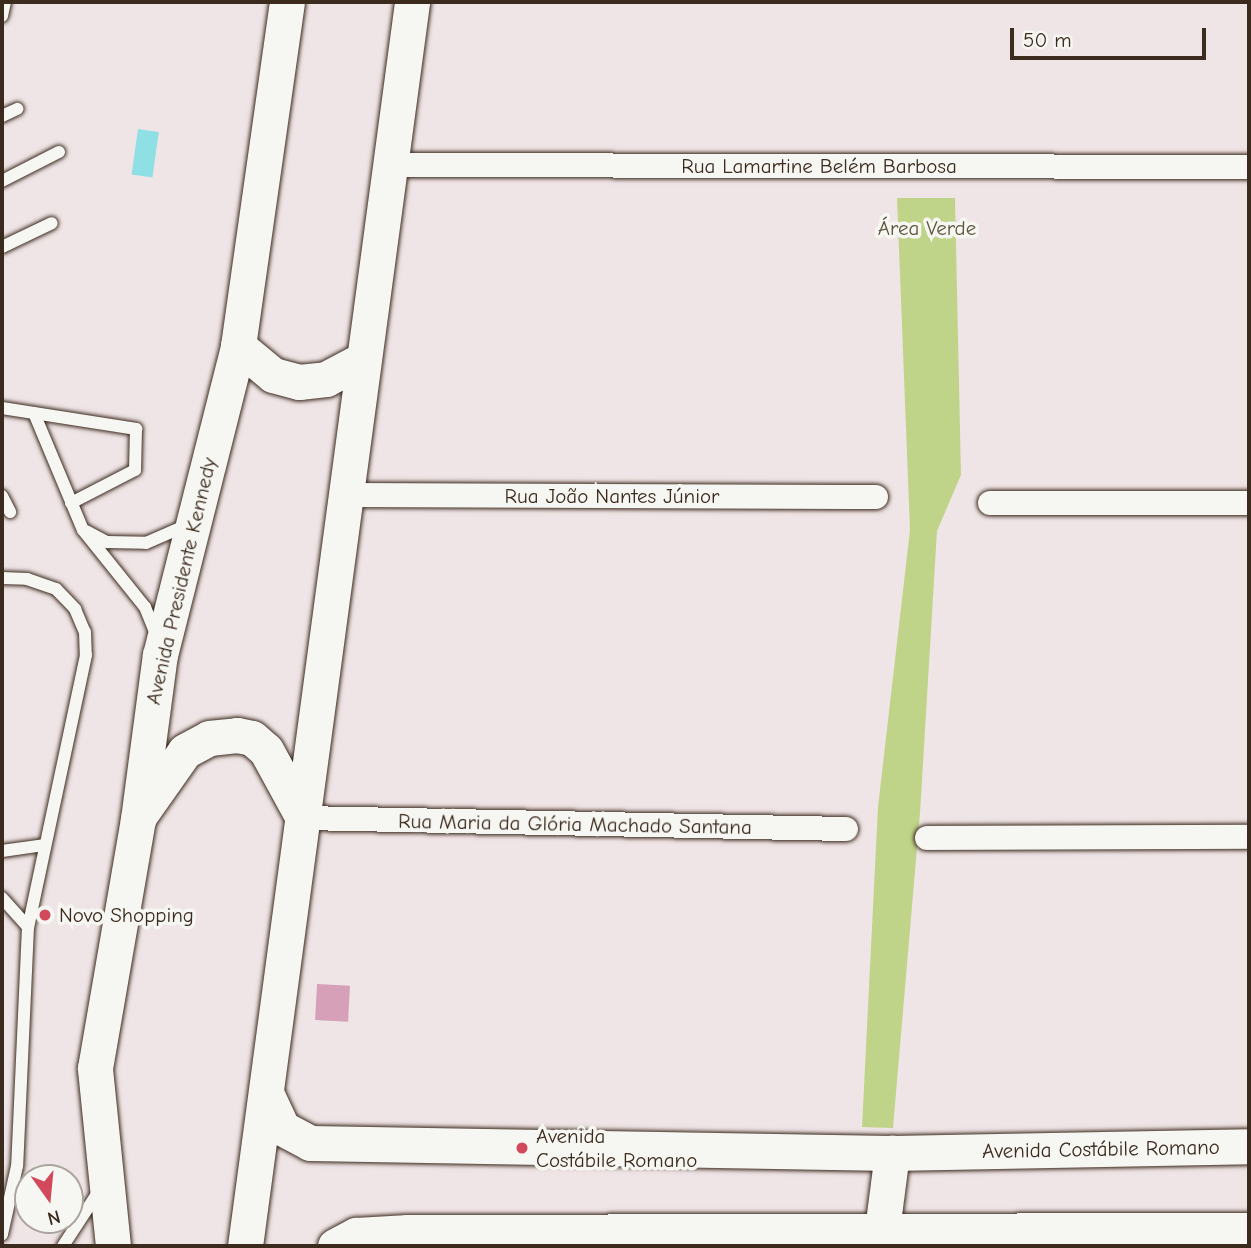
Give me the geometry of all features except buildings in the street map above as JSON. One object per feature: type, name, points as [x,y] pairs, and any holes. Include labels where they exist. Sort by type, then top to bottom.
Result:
[{"type":"main road","name":"Avenida Presidente Kennedy","points":[[113,1246],[95,1068],[138,819],[160,655],[191,523],[238,346],[287,2]]},
{"type":"main road","points":[[245,1246],[348,495],[361,360],[412,2]]},
{"type":"main road","points":[[238,346],[273,375],[299,382],[326,379],[361,360]]},
{"type":"main road","points":[[138,819],[185,751],[209,738],[237,735],[252,738],[266,750],[303,818]]},
{"type":"main road","name":"Avenida Costábile Romano","points":[[266,1093],[282,1128],[310,1143],[892,1153],[1249,1146]]},
{"type":"main road","points":[[882,1230],[892,1153]]},
{"type":"main road","points":[[335,1246],[356,1236],[408,1232],[1249,1230]]},
{"type":"street","name":"Rua Lamartine Belém Barbosa","points":[[390,165],[1249,167]]},
{"type":"street","name":"Rua João Nantes Júnior","points":[[348,495],[876,497]]},
{"type":"street","points":[[990,503],[1249,503]]},
{"type":"street","name":"Rua Maria da Glória Machado Santana","points":[[303,818],[846,829]]},
{"type":"street","points":[[927,838],[1249,837]]},
{"type":"lane","points":[[2,16],[5,2]]},
{"type":"lane","points":[[2,116],[17,109]]},
{"type":"lane","points":[[2,181],[59,152]]},
{"type":"lane","points":[[2,247],[52,223]]},
{"type":"lane","points":[[2,408],[136,429],[135,470],[71,503]]},
{"type":"lane","points":[[34,413],[83,530],[145,607],[160,655]]},
{"type":"lane","points":[[2,496],[10,512]]},
{"type":"lane","points":[[83,530],[107,542],[146,543],[191,523]]},
{"type":"lane","points":[[2,578],[27,579],[56,589],[75,609],[85,632],[86,654],[28,927],[17,1166],[2,1234]]},
{"type":"lane","points":[[2,851],[44,845]]},
{"type":"lane","points":[[2,898],[28,927]]},
{"type":"lane","points":[[63,1246],[105,1182]]},
{"type":"green space","name":"Área Verde","points":[[897,198],[955,198],[961,475],[937,531],[920,813],[893,1128],[862,1127],[878,807],[910,530]]},
{"type":"water","points":[[138,129],[159,132],[152,177],[132,175]]},
{"type":"place","name":"Novo Shopping","points":[[45,915]]},
{"type":"place","name":"Avenida Costábile Romano","points":[[522,1148]]}]
